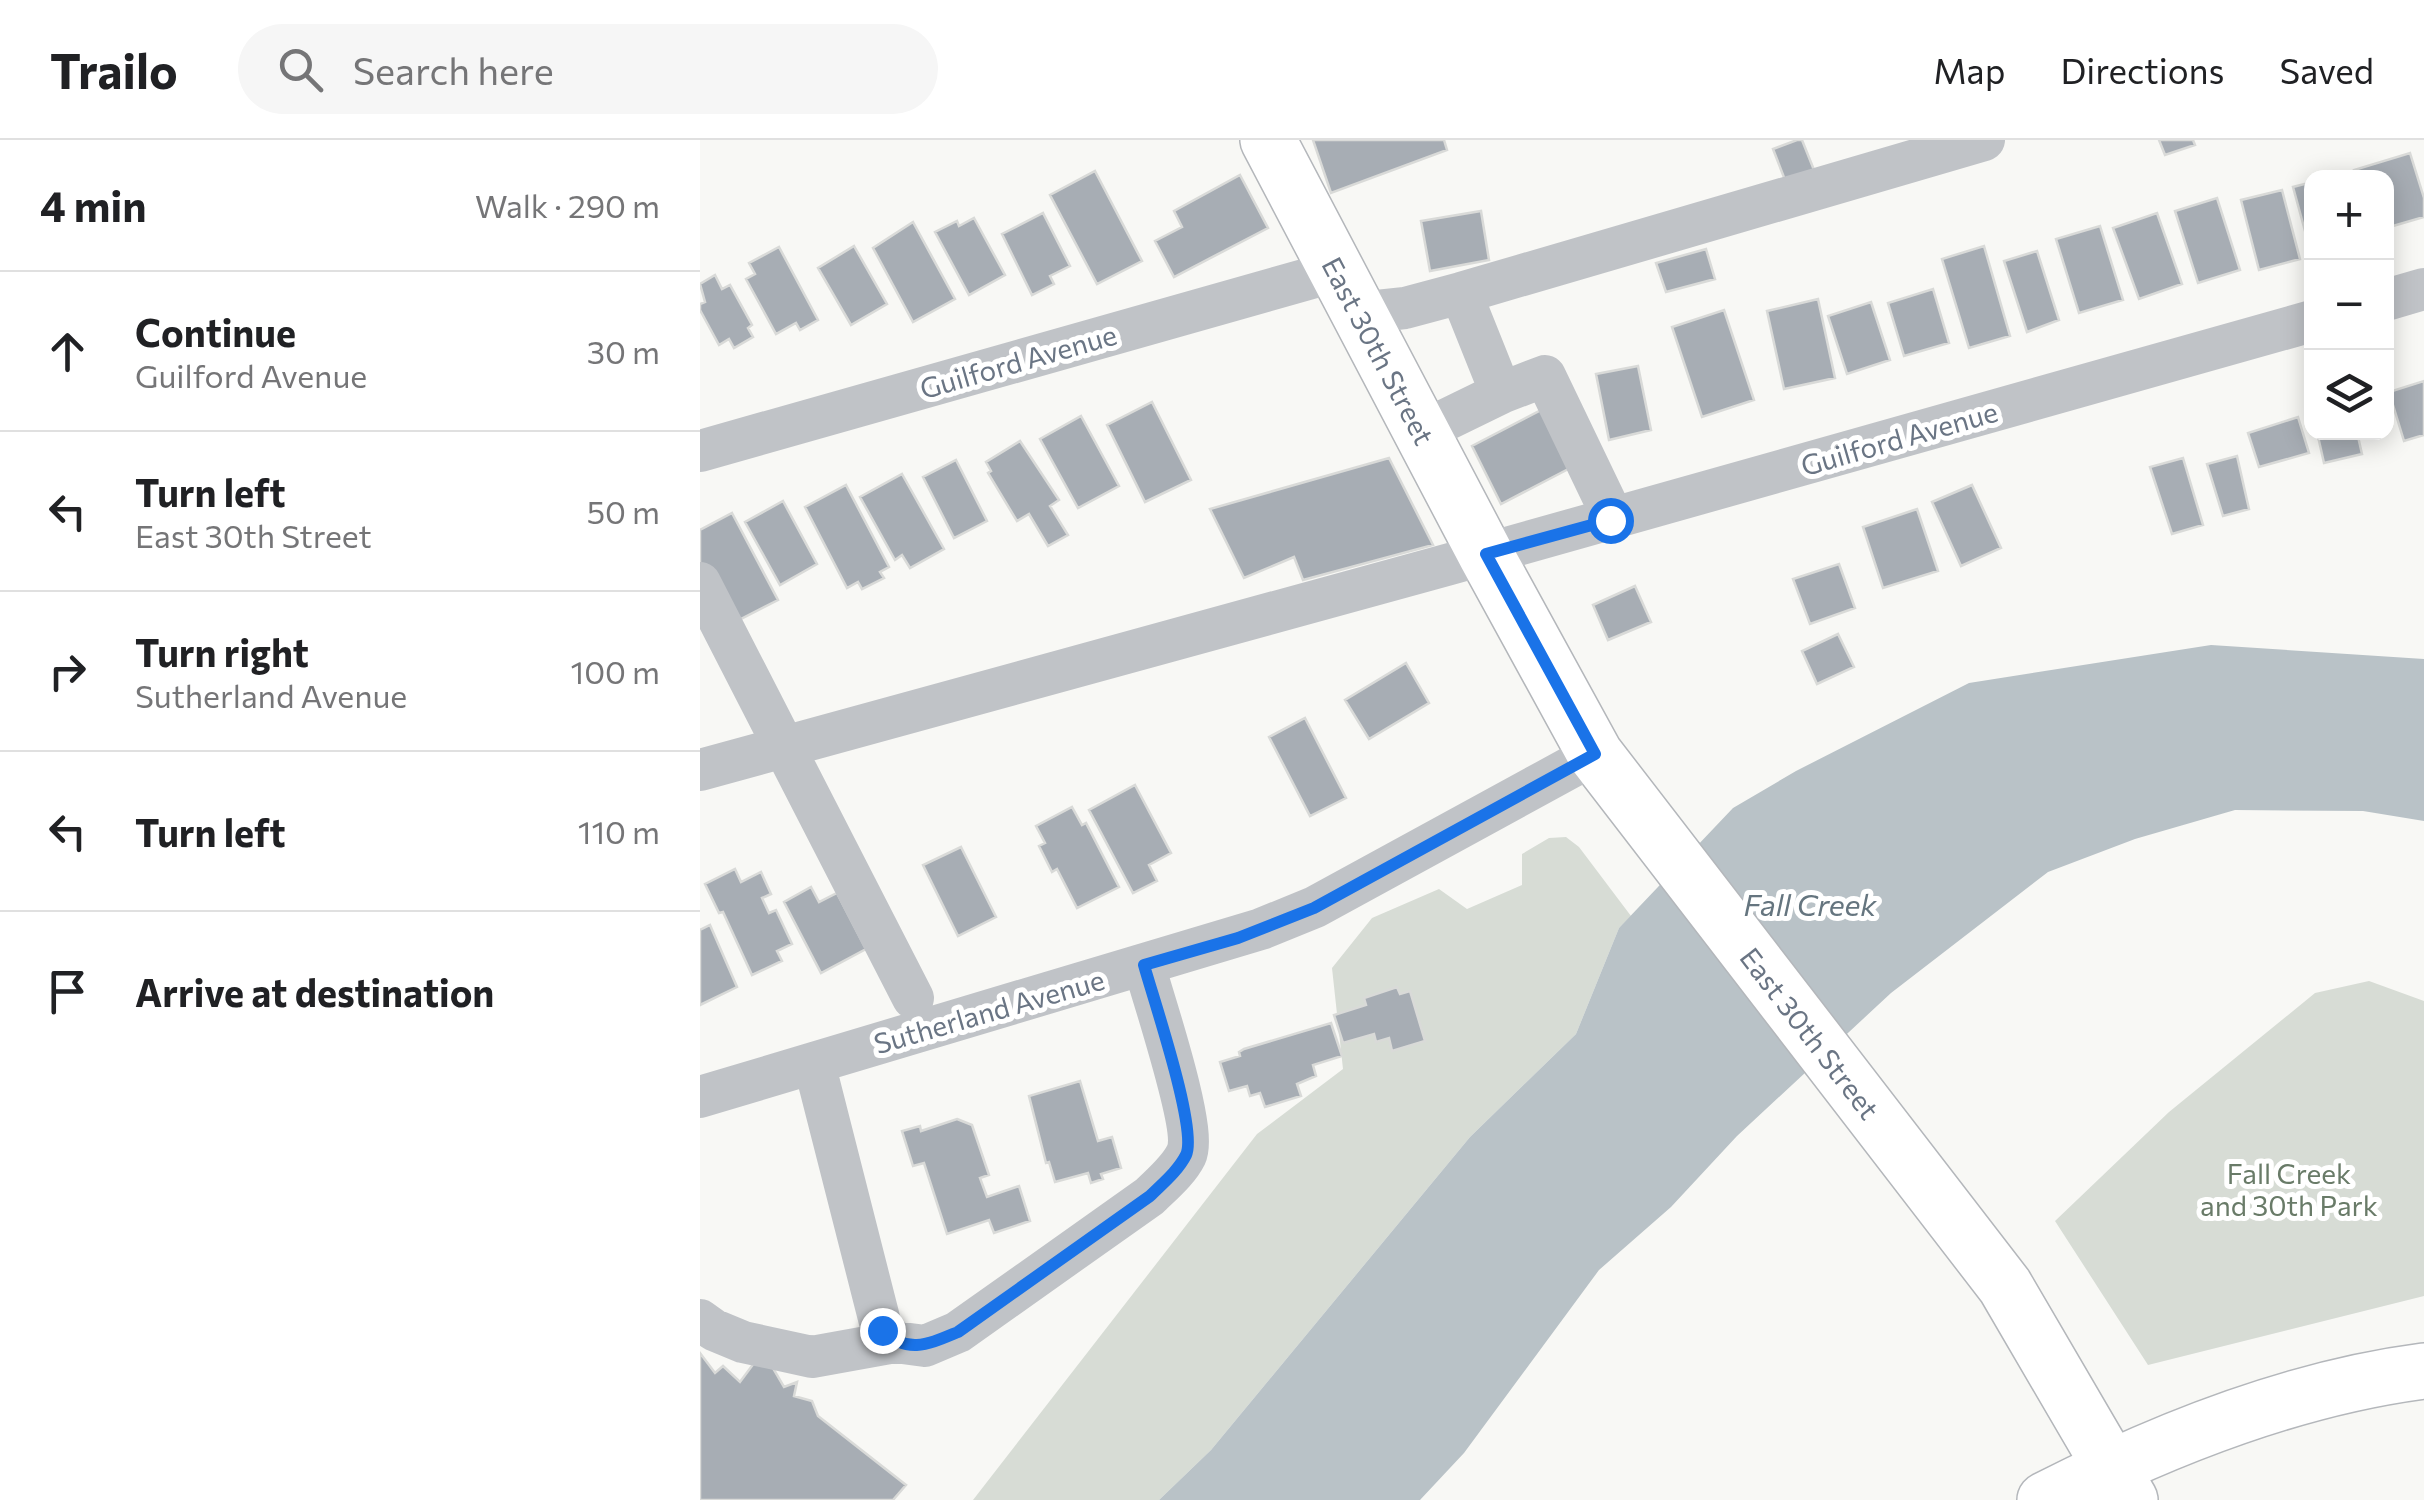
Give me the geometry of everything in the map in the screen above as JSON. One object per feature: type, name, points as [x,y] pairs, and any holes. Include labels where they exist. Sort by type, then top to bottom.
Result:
[{"type":"main road","name":"East 30th Street","points":[[1268,140],[1595,754],[2004,1286],[2121,1483]]},
{"type":"main road","points":[[2045,1500],[2121,1483],[2193,1434],[2294,1400],[2378,1378],[2424,1371]]},
{"type":"street","name":"Guilford Avenue","points":[[700,451],[1347,292],[1405,308],[1984,140]]},
{"type":"street","points":[[2394,298],[2424,289]]},
{"type":"street","points":[[1461,293],[1501,393]]},
{"type":"street","name":"Guilford Avenue","points":[[700,770],[1610,520],[2304,323]]},
{"type":"street","points":[[1421,432],[1545,376],[1606,502],[1610,520]]},
{"type":"street","points":[[700,584],[912,998]]},
{"type":"street","name":"Sutherland Avenue","points":[[700,1096],[1238,938],[1314,908],[1595,754]]},
{"type":"street","points":[[700,1320],[744,1342],[812,1357],[895,1342],[925,1346],[958,1332],[1150,1196],[1188,1152],[1186,1116],[1144,965]]},
{"type":"street","points":[[814,1062],[882,1330],[895,1342]]},
{"type":"green space","points":[[1566,837],[1579,847],[1631,916],[1619,928],[1576,1034],[1470,1137],[1211,1450],[1159,1500],[973,1500],[1257,1134],[1343,1069],[1332,968],[1372,918],[1439,889],[1467,909],[1522,885],[1522,854],[1549,838]]},
{"type":"green space","name":"Fall Creek and 30th Park","points":[[2369,981],[2424,1001],[2424,1296],[2148,1365],[2055,1221],[2169,1112],[2315,993]]},
{"type":"water","name":"Fall Creek","points":[[2211,645],[2424,659],[2424,821],[2363,811],[2235,810],[2135,839],[2048,872],[1891,993],[1737,1136],[1671,1207],[1599,1270],[1464,1453],[1420,1500],[1159,1500],[1211,1450],[1470,1137],[1576,1034],[1619,928],[1733,808],[1796,771],[1969,683]]},
{"type":"building","points":[[1313,140],[1444,140],[1447,150],[1331,193]]},
{"type":"building","points":[[1802,140],[1814,170],[1785,180],[1773,149]]},
{"type":"building","points":[[2159,140],[2193,140],[2195,145],[2165,155]]},
{"type":"building","points":[[2410,153],[2424,198],[2424,217],[2394,226],[2394,170],[2354,170]]},
{"type":"building","points":[[1095,171],[1142,261],[1097,284],[1050,195]]},
{"type":"building","points":[[1240,175],[1268,228],[1174,277],[1155,241],[1182,227],[1174,211]]},
{"type":"building","points":[[2304,184],[2304,227],[2293,187]]},
{"type":"building","points":[[2282,190],[2300,259],[2259,270],[2241,200]]},
{"type":"building","points":[[2217,198],[2240,270],[2198,283],[2175,211]]},
{"type":"building","points":[[1481,211],[1489,260],[1430,271],[1421,221]]},
{"type":"building","points":[[1043,213],[1070,266],[1050,276],[1054,284],[1032,295],[1002,234]]},
{"type":"building","points":[[2157,213],[2182,284],[2139,299],[2113,228]]},
{"type":"building","points":[[974,218],[1005,275],[969,295],[935,232]]},
{"type":"building","points":[[913,222],[955,299],[913,322],[873,248]]},
{"type":"building","points":[[2100,226],[2123,300],[2079,313],[2056,239]]},
{"type":"building","points":[[854,246],[887,304],[851,325],[818,268]]},
{"type":"building","points":[[1984,246],[2010,336],[1969,348],[1942,259]]},
{"type":"building","points":[[779,247],[818,320],[800,330],[796,323],[776,334],[746,279],[755,274],[749,263]]},
{"type":"building","points":[[1706,249],[1715,279],[1666,292],[1656,263]]},
{"type":"building","points":[[2037,251],[2059,320],[2027,332],[2004,261]]},
{"type":"building","points":[[715,275],[722,289],[730,285],[752,325],[748,328],[753,337],[734,348],[729,339],[719,345],[700,310],[700,304],[705,302],[700,284]]},
{"type":"building","points":[[1933,289],[1949,343],[1904,356],[1888,303]]},
{"type":"building","points":[[1818,299],[1835,378],[1784,389],[1767,311]]},
{"type":"building","points":[[1871,302],[1890,360],[1847,374],[1828,316]]},
{"type":"building","points":[[1724,310],[1754,400],[1702,417],[1672,327]]},
{"type":"building","points":[[1638,366],[1651,430],[1609,440],[1596,374]]},
{"type":"building","points":[[2424,381],[2424,435],[2404,441],[2394,408],[2394,390]]},
{"type":"building","points":[[1152,402],[1191,480],[1145,502],[1107,425]]},
{"type":"building","points":[[1547,407],[1576,465],[1501,504],[1472,446]]},
{"type":"building","points":[[1081,416],[1119,486],[1078,508],[1040,439]]},
{"type":"building","points":[[2298,417],[2309,453],[2259,467],[2248,433]]},
{"type":"building","points":[[2319,440],[2359,440],[2362,454],[2324,463]]},
{"type":"building","points":[[1020,441],[1059,500],[1050,506],[1068,535],[1048,546],[1029,514],[1017,521],[988,473],[991,471],[986,462]]},
{"type":"building","points":[[2237,456],[2249,509],[2223,516],[2207,464]]},
{"type":"building","points":[[1389,458],[1433,545],[1303,580],[1294,557],[1244,578],[1210,509]]},
{"type":"building","points":[[2183,458],[2203,525],[2172,534],[2150,467]]},
{"type":"building","points":[[956,460],[987,521],[954,538],[923,477]]},
{"type":"building","points":[[902,474],[944,549],[910,568],[902,555],[895,560],[860,497]]},
{"type":"building","points":[[846,485],[889,567],[880,572],[884,578],[862,589],[858,582],[847,588],[805,507]]},
{"type":"building","points":[[1972,485],[2001,548],[1961,566],[1932,502]]},
{"type":"building","points":[[783,501],[817,564],[780,585],[745,522]]},
{"type":"building","points":[[1917,509],[1938,571],[1883,588],[1863,527]]},
{"type":"building","points":[[732,513],[778,600],[731,624],[700,565],[700,530]]},
{"type":"building","points":[[1839,564],[1855,608],[1810,624],[1793,579]]},
{"type":"building","points":[[1635,586],[1651,622],[1608,640],[1593,605]]},
{"type":"building","points":[[1838,634],[1854,667],[1817,684],[1802,651]]},
{"type":"building","points":[[1406,663],[1429,703],[1369,739],[1345,700]]},
{"type":"building","points":[[1305,718],[1346,798],[1310,816],[1269,737]]},
{"type":"building","points":[[1135,785],[1171,853],[1149,865],[1157,881],[1133,893],[1089,810]]},
{"type":"building","points":[[1072,807],[1082,825],[1086,823],[1119,887],[1077,908],[1057,869],[1052,872],[1039,846],[1045,843],[1036,826]]},
{"type":"building","points":[[961,847],[996,917],[958,936],[923,865]]},
{"type":"building","points":[[735,869],[741,882],[761,872],[771,894],[762,898],[769,913],[776,910],[792,944],[777,951],[782,961],[752,975],[723,912],[719,913],[705,884]]},
{"type":"building","points":[[811,887],[819,902],[837,893],[866,949],[821,973],[784,902]]},
{"type":"building","points":[[710,925],[737,987],[700,1005],[700,930]]},
{"type":"building","points":[[1397,987],[1400,994],[1410,991],[1425,1041],[1392,1051],[1389,1038],[1376,1042],[1374,1034],[1343,1043],[1334,1015],[1366,1005],[1364,998]]},
{"type":"building","points":[[1331,1023],[1342,1056],[1313,1065],[1316,1076],[1297,1084],[1301,1096],[1265,1107],[1260,1093],[1250,1096],[1247,1086],[1229,1091],[1220,1062],[1240,1056],[1244,1049]]},
{"type":"building","points":[[1080,1081],[1098,1141],[1112,1137],[1121,1168],[1101,1174],[1103,1179],[1091,1183],[1088,1173],[1055,1182],[1049,1162],[1046,1163],[1029,1096]]},
{"type":"building","points":[[957,1119],[972,1125],[989,1175],[980,1178],[987,1197],[1019,1186],[1030,1221],[994,1233],[989,1220],[947,1234],[924,1163],[913,1166],[902,1131],[920,1126],[921,1131]]},
{"type":"building","points":[[763,1351],[784,1387],[797,1382],[794,1396],[812,1401],[818,1416],[906,1485],[893,1500],[700,1500],[700,1353],[715,1373],[723,1366],[740,1382]]},
{"type":"route","points":[[882,1330],[895,1342],[925,1346],[958,1332],[1150,1196],[1188,1152],[1186,1116],[1144,965],[1238,938],[1314,908],[1595,754],[1486,554],[1610,520]]}]
